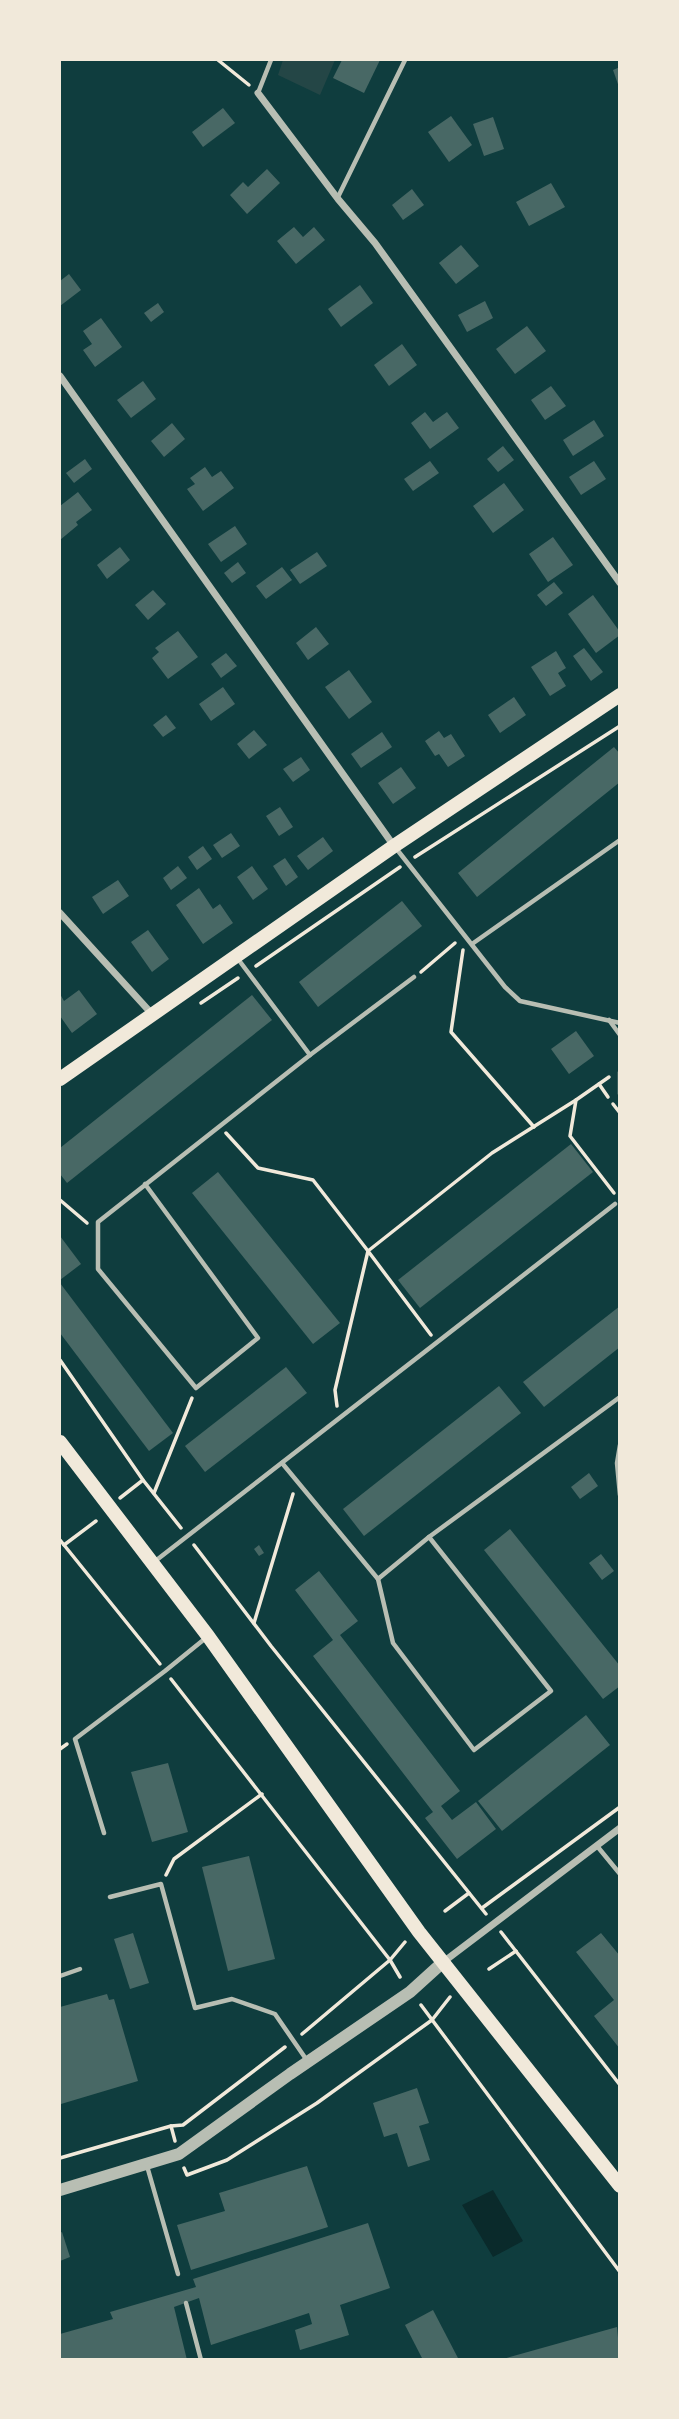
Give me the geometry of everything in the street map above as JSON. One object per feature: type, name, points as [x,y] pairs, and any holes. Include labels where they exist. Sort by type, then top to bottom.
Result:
[{"type":"main road","points":[[60,1079],[394,846],[620,695]]},
{"type":"main road","points":[[60,1443],[208,1636],[442,1964],[620,2186]]},
{"type":"street","points":[[258,93],[338,199],[375,243],[620,583]]},
{"type":"street","points":[[60,376],[394,846]]},
{"type":"street","points":[[60,913],[152,1015]]},
{"type":"street","points":[[60,2190],[179,2154],[410,1992],[442,1964],[620,1828]]},
{"type":"lane","points":[[258,93],[271,60]]},
{"type":"lane","points":[[338,199],[405,60]]},
{"type":"lane","points":[[472,944],[620,841]]},
{"type":"lane","points":[[394,846],[505,987],[520,1001],[620,1023]]},
{"type":"lane","points":[[236,956],[310,1055]]},
{"type":"lane","points":[[145,1184],[258,1338],[196,1388],[98,1269],[97,1222],[219,1125],[414,977]]},
{"type":"lane","points":[[609,1020],[620,1035]]},
{"type":"lane","points":[[620,1072],[620,1094]]},
{"type":"lane","points":[[152,1564],[615,1204]]},
{"type":"lane","points":[[378,1578],[429,1536],[620,1397]]},
{"type":"lane","points":[[620,1446],[617,1464],[620,1496]]},
{"type":"lane","points":[[282,1463],[378,1578],[393,1643],[474,1750],[551,1691],[429,1536]]},
{"type":"lane","points":[[104,1833],[75,1739],[208,1636]]},
{"type":"lane","points":[[596,1845],[620,1874]]},
{"type":"lane","points":[[110,1898],[161,1884],[195,2008],[232,1999],[275,2014],[309,2062]]},
{"type":"lane","points":[[60,1976],[80,1969]]},
{"type":"lane","points":[[147,2165],[178,2274]]},
{"type":"lane","points":[[186,2303],[201,2360]]},
{"type":"path","points":[[218,60],[258,93]]},
{"type":"path","points":[[192,1009],[408,862],[620,726]]},
{"type":"path","points":[[414,977],[465,934]]},
{"type":"path","points":[[465,934],[452,1032],[534,1127]]},
{"type":"path","points":[[339,1418],[335,1390],[368,1251],[492,1153],[609,1076]]},
{"type":"path","points":[[576,1100],[570,1136],[614,1193]]},
{"type":"path","points":[[219,1125],[258,1168],[313,1180],[437,1343]]},
{"type":"path","points":[[60,1199],[98,1232]]},
{"type":"path","points":[[60,1360],[143,1480],[486,1914]]},
{"type":"path","points":[[154,1493],[196,1388]]},
{"type":"path","points":[[120,1498],[143,1480]]},
{"type":"path","points":[[254,1623],[297,1481]]},
{"type":"path","points":[[64,1545],[96,1521]]},
{"type":"path","points":[[60,1540],[262,1794],[390,1960],[400,1977]]},
{"type":"path","points":[[161,1884],[174,1859],[262,1794]]},
{"type":"path","points":[[482,1908],[620,1807]]},
{"type":"path","points":[[445,1911],[469,1893]]},
{"type":"path","points":[[501,1932],[620,2085]]},
{"type":"path","points":[[60,2158],[171,2126],[183,2125],[292,2041],[390,1960],[405,1942]]},
{"type":"path","points":[[489,1969],[516,1951]]},
{"type":"path","points":[[187,2175],[227,2160],[306,2110],[432,2020],[450,1997]]},
{"type":"path","points":[[421,2006],[620,2272]]},
{"type":"shaded area","points":[[283,60],[335,60],[320,95],[278,75]]},
{"type":"shaded area","points":[[493,2190],[523,2241],[493,2257],[462,2205]]},
{"type":"building","points":[[342,60],[380,60],[364,93],[333,78]]},
{"type":"building","points":[[620,67],[620,87],[619,87],[613,70]]},
{"type":"building","points":[[223,108],[235,123],[203,147],[192,132]]},
{"type":"building","points":[[451,116],[472,145],[449,162],[428,132]]},
{"type":"building","points":[[493,117],[504,149],[484,156],[473,124]]},
{"type":"building","points":[[267,169],[280,183],[247,214],[230,195],[243,182],[248,187]]},
{"type":"building","points":[[551,183],[565,207],[529,226],[516,202]]},
{"type":"building","points":[[412,189],[424,205],[403,220],[392,205]]},
{"type":"building","points":[[294,227],[303,237],[314,227],[325,240],[296,264],[277,241]]},
{"type":"building","points":[[461,245],[479,266],[456,284],[439,263]]},
{"type":"building","points":[[69,274],[81,290],[60,306],[60,281]]},
{"type":"building","points":[[360,285],[373,303],[341,327],[328,309]]},
{"type":"building","points":[[485,301],[493,318],[467,332],[458,315]]},
{"type":"building","points":[[158,303],[164,312],[151,322],[144,313]]},
{"type":"building","points":[[101,318],[122,347],[95,367],[83,350],[92,344],[83,331]]},
{"type":"building","points":[[527,326],[546,351],[515,374],[496,349]]},
{"type":"building","points":[[402,344],[417,365],[389,386],[374,365]]},
{"type":"building","points":[[143,381],[156,399],[131,418],[117,400]]},
{"type":"building","points":[[551,386],[566,406],[545,420],[531,400]]},
{"type":"building","points":[[425,412],[433,422],[447,412],[459,428],[430,449],[411,423]]},
{"type":"building","points":[[594,420],[604,436],[573,456],[563,440]]},
{"type":"building","points":[[172,423],[185,439],[164,457],[151,441]]},
{"type":"building","points":[[503,446],[514,460],[498,472],[487,459]]},
{"type":"building","points":[[85,459],[92,469],[74,483],[66,473]]},
{"type":"building","points":[[430,461],[439,473],[413,491],[404,479]]},
{"type":"building","points":[[594,461],[606,479],[581,495],[569,477]]},
{"type":"building","points":[[205,467],[212,477],[221,471],[234,488],[203,511],[187,489],[195,484],[190,478]]},
{"type":"building","points":[[504,483],[524,510],[493,533],[473,506]]},
{"type":"building","points":[[78,492],[92,510],[76,522],[78,525],[60,540],[60,506]]},
{"type":"building","points":[[235,526],[247,544],[221,562],[208,544]]},
{"type":"building","points":[[553,537],[573,565],[548,582],[529,554]]},
{"type":"building","points":[[120,547],[130,560],[107,579],[97,565]]},
{"type":"building","points":[[317,552],[327,566],[300,584],[290,570]]},
{"type":"building","points":[[238,562],[246,573],[232,583],[224,573]]},
{"type":"building","points":[[282,567],[292,580],[266,599],[256,586]]},
{"type":"building","points":[[554,582],[563,593],[546,606],[537,595]]},
{"type":"building","points":[[153,590],[166,604],[148,620],[135,605]]},
{"type":"building","points":[[593,595],[620,632],[620,635],[596,653],[568,614]]},
{"type":"building","points":[[316,627],[329,644],[308,660],[296,643]]},
{"type":"building","points":[[178,631],[198,657],[168,679],[152,658],[159,652],[155,648]]},
{"type":"building","points":[[584,648],[603,672],[591,681],[573,656]]},
{"type":"building","points":[[556,651],[566,668],[558,673],[566,686],[550,696],[531,667]]},
{"type":"building","points":[[226,653],[237,666],[221,678],[211,664]]},
{"type":"building","points":[[349,670],[372,702],[349,719],[325,687]]},
{"type":"building","points":[[223,687],[235,704],[211,721],[199,704]]},
{"type":"building","points":[[514,697],[526,715],[500,733],[488,715]]},
{"type":"building","points":[[166,715],[176,728],[163,737],[153,725]]},
{"type":"building","points":[[254,730],[267,745],[249,759],[237,744]]},
{"type":"building","points":[[439,731],[444,738],[451,734],[465,756],[448,767],[439,754],[435,756],[425,741]]},
{"type":"building","points":[[382,732],[392,747],[361,768],[351,754]]},
{"type":"building","points":[[614,747],[620,754],[620,782],[477,897],[458,873]]},
{"type":"building","points":[[301,757],[310,770],[293,782],[283,769]]},
{"type":"building","points":[[401,767],[416,788],[393,804],[378,783]]},
{"type":"building","points":[[280,807],[293,827],[279,836],[266,816]]},
{"type":"building","points":[[231,833],[240,846],[222,858],[213,845]]},
{"type":"building","points":[[323,837],[333,851],[308,870],[297,856]]},
{"type":"building","points":[[203,846],[212,859],[197,870],[188,857]]},
{"type":"building","points":[[285,858],[298,877],[286,886],[273,866]]},
{"type":"building","points":[[178,866],[187,878],[171,890],[163,878]]},
{"type":"building","points":[[252,866],[268,889],[253,900],[237,877]]},
{"type":"building","points":[[118,880],[129,896],[103,914],[92,897]]},
{"type":"building","points":[[199,888],[213,909],[220,904],[233,923],[203,944],[176,905]]},
{"type":"building","points":[[402,901],[422,926],[318,1007],[299,982]]},
{"type":"building","points":[[148,930],[169,959],[152,972],[131,942]]},
{"type":"building","points":[[79,990],[97,1014],[72,1033],[60,1016],[60,994],[64,1001]]},
{"type":"building","points":[[252,995],[272,1020],[67,1183],[60,1174],[60,1148]]},
{"type":"building","points":[[576,1031],[594,1056],[569,1074],[551,1049]]},
{"type":"building","points":[[571,1144],[593,1172],[420,1308],[398,1280]]},
{"type":"building","points":[[218,1172],[340,1323],[313,1344],[192,1193]]},
{"type":"building","points":[[60,1236],[81,1264],[60,1280]]},
{"type":"building","points":[[60,1283],[173,1433],[149,1451],[60,1333]]},
{"type":"building","points":[[620,1306],[620,1347],[544,1407],[523,1382]]},
{"type":"building","points":[[286,1367],[307,1393],[205,1472],[185,1446]]},
{"type":"building","points":[[499,1386],[521,1413],[364,1536],[343,1509]]},
{"type":"building","points":[[589,1473],[598,1486],[580,1499],[571,1487]]},
{"type":"building","points":[[510,1529],[620,1666],[620,1686],[603,1699],[484,1550]]},
{"type":"building","points":[[259,1545],[264,1553],[259,1556],[254,1549]]},
{"type":"building","points":[[601,1554],[614,1571],[602,1580],[589,1563]]},
{"type":"building","points":[[319,1571],[358,1621],[340,1635],[460,1791],[441,1806],[452,1820],[476,1802],[496,1829],[457,1859],[425,1818],[433,1812],[313,1656],[333,1640],[295,1590]]},
{"type":"building","points":[[586,1715],[610,1745],[502,1831],[478,1801]]},
{"type":"building","points":[[168,1763],[188,1832],[152,1842],[131,1772]]},
{"type":"building","points":[[249,1856],[275,1959],[228,1971],[202,1867]]},
{"type":"building","points":[[133,1933],[149,1983],[130,1989],[114,1939]]},
{"type":"building","points":[[601,1933],[620,1956],[620,2049],[594,2016],[614,2000],[576,1952]]},
{"type":"building","points":[[107,1994],[109,2000],[114,1999],[138,2081],[61,2104],[60,2007]]},
{"type":"building","points":[[417,2088],[429,2123],[419,2126],[430,2160],[408,2167],[397,2133],[384,2137],[373,2103]]},
{"type":"building","points":[[307,2166],[328,2227],[191,2270],[177,2225],[225,2211],[219,2193]]},
{"type":"building","points":[[368,2223],[390,2288],[340,2305],[349,2335],[300,2350],[295,2330],[312,2324],[309,2313],[211,2345],[199,2298],[174,2307],[187,2360],[60,2360],[60,2334],[113,2319],[110,2312],[196,2287],[193,2279]]},
{"type":"building","points":[[62,2232],[70,2257],[60,2261],[60,2233]]},
{"type":"building","points":[[433,2310],[459,2360],[423,2360],[405,2325]]},
{"type":"building","points":[[617,2327],[620,2359],[503,2359]]}]
